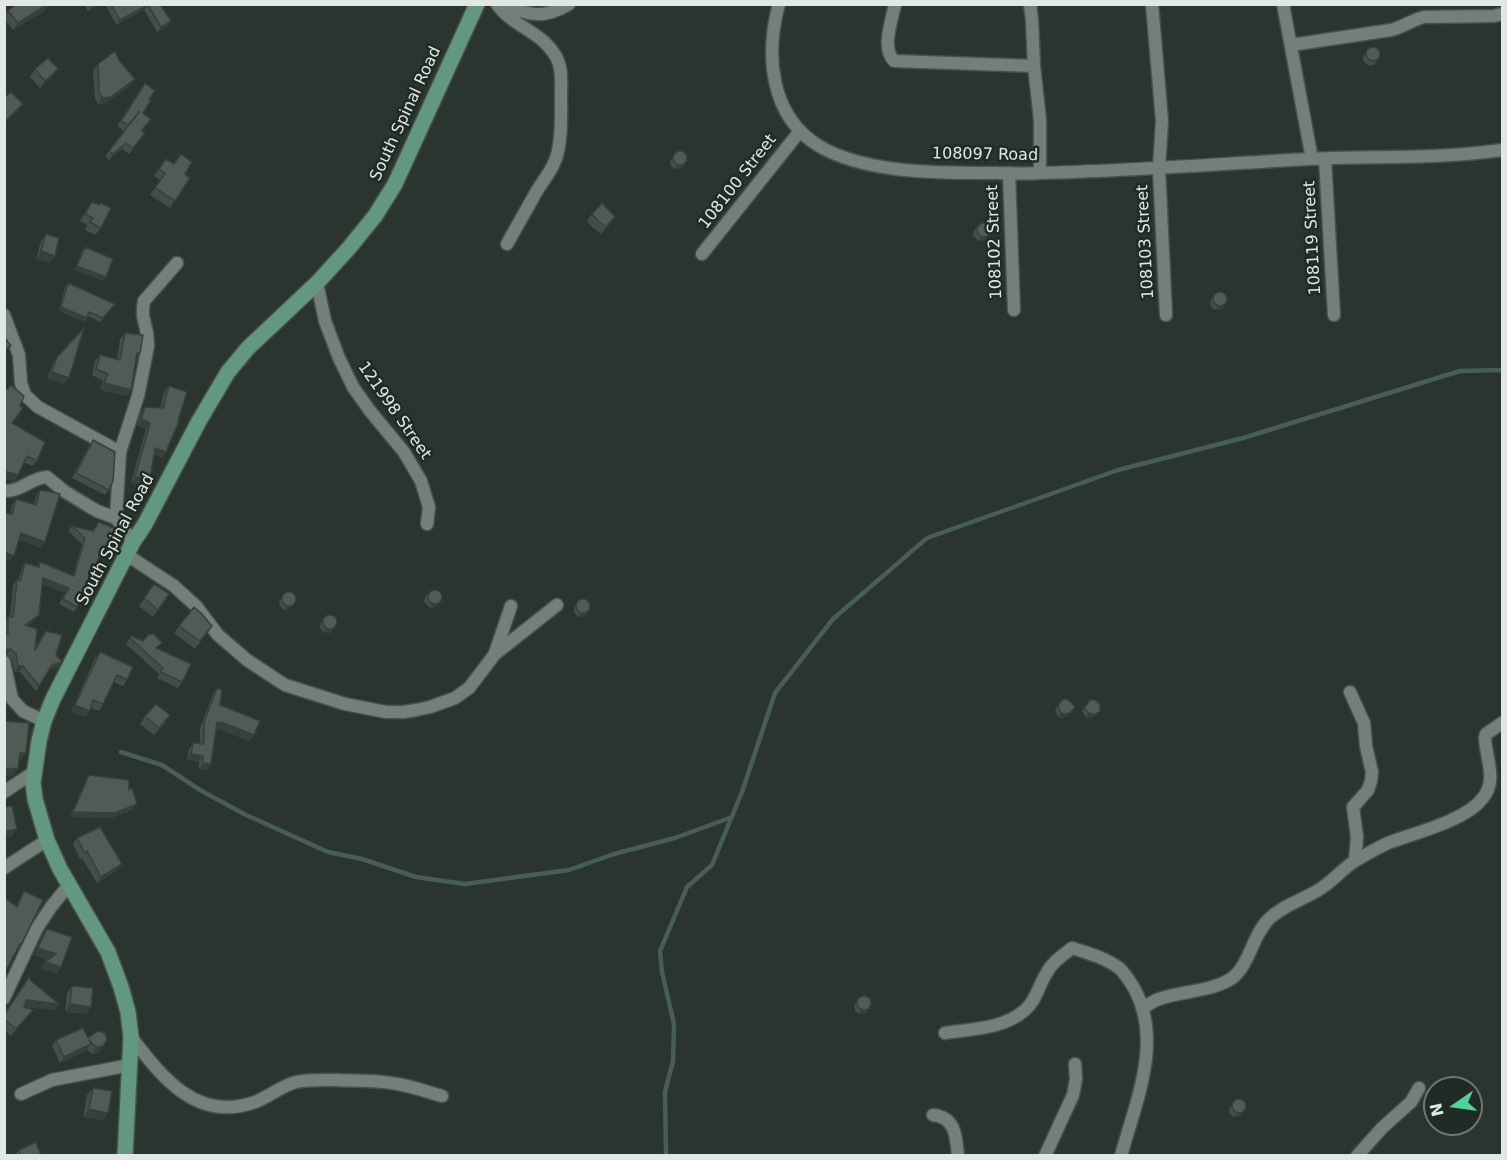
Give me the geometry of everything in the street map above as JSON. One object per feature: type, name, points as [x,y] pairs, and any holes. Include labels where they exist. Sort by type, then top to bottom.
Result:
[{"type":"street","name":"South Spinal Road","points":[[124,1155],[131,1037],[128,1012],[108,952],[68,886],[47,840],[35,799],[34,772],[44,721],[130,549],[146,524],[199,421],[228,372],[248,348],[317,283],[375,216],[395,184],[477,4]]},
{"type":"street","points":[[497,4],[503,13],[551,49],[558,59],[561,75],[558,154],[507,244]]},
{"type":"street","points":[[504,4],[533,15],[554,12],[569,4]]},
{"type":"street","name":"108097 Road","points":[[779,4],[772,42],[773,75],[778,96],[789,118],[800,131],[819,146],[846,159],[883,168],[978,173],[1040,173],[1312,159],[1425,156],[1503,150]]},
{"type":"street","points":[[895,4],[888,41],[889,55],[894,61],[1034,66]]},
{"type":"street","points":[[1030,4],[1040,120],[1040,173]]},
{"type":"street","name":"108103 Street","points":[[1152,4],[1162,121],[1159,168],[1166,315]]},
{"type":"street","points":[[1283,4],[1312,159]]},
{"type":"street","points":[[1291,45],[1391,30],[1424,17],[1503,14]]},
{"type":"street","name":"108100 Street","points":[[702,254],[800,131]]},
{"type":"street","name":"108119 Street","points":[[1325,159],[1334,315]]},
{"type":"street","name":"108102 Street","points":[[1009,173],[1014,310]]},
{"type":"street","points":[[177,263],[144,301],[143,316],[148,345],[138,396],[120,452],[116,518],[130,549],[196,606],[218,635],[246,660],[285,685],[345,704],[386,712],[404,712],[430,707],[455,698],[469,688],[495,654],[557,605]]},
{"type":"street","name":"121998 Street","points":[[317,283],[325,321],[353,387],[404,452],[421,481],[429,507],[427,524]]},
{"type":"street","points":[[4,315],[19,356],[21,383],[26,395],[38,407],[120,452]]},
{"type":"street","points":[[4,491],[14,491],[38,477],[47,477],[64,491],[97,511],[116,518]]},
{"type":"street","points":[[495,654],[511,606]]},
{"type":"street","points":[[4,662],[12,699],[23,711],[44,721]]},
{"type":"street","points":[[1350,692],[1364,723],[1372,772],[1368,790],[1353,807],[1357,837],[1355,861]]},
{"type":"street","points":[[1143,1008],[1156,1000],[1198,991],[1232,979],[1238,974],[1268,920],[1292,903],[1318,890],[1355,861],[1385,844],[1452,819],[1475,806],[1483,799],[1491,780],[1486,734],[1503,723]]},
{"type":"street","points":[[4,792],[34,772]]},
{"type":"street","points":[[4,868],[47,840]]},
{"type":"street","points":[[4,998],[38,928],[68,886]]},
{"type":"street","points":[[945,1033],[995,1026],[1026,1010],[1055,961],[1072,948],[1090,953],[1120,969],[1130,981],[1143,1008],[1148,1036],[1143,1077],[1121,1155]]},
{"type":"street","points":[[131,1037],[167,1080],[193,1099],[212,1106],[240,1107],[257,1102],[288,1084],[315,1079],[398,1084],[442,1096]]},
{"type":"street","points":[[1045,1155],[1073,1095],[1076,1079],[1075,1064]]},
{"type":"street","points":[[21,1094],[52,1080],[130,1065]]},
{"type":"street","points":[[1357,1155],[1411,1102],[1419,1088]]},
{"type":"street","points":[[933,1115],[948,1119],[955,1136],[958,1155]]},
{"type":"building","points":[[16,4],[48,4],[18,23],[8,11]]},
{"type":"building","points":[[111,4],[160,4],[171,21],[161,27],[148,5],[120,20]]},
{"type":"building","points":[[1370,47],[1376,47],[1380,54],[1376,61],[1370,61],[1366,57],[1366,51]]},
{"type":"building","points":[[115,51],[119,60],[135,79],[111,97],[102,98],[99,92],[98,64]]},
{"type":"building","points":[[48,58],[58,69],[45,81],[35,69]]},
{"type":"building","points":[[145,83],[155,91],[143,113],[151,119],[141,131],[145,133],[133,148],[126,143],[113,154],[109,151],[140,111],[128,125],[121,121]]},
{"type":"building","points":[[11,92],[23,104],[4,122],[4,98]]},
{"type":"building","points":[[677,151],[683,151],[687,158],[683,165],[677,165],[673,161],[673,155]]},
{"type":"building","points":[[181,154],[192,162],[185,174],[190,178],[175,201],[155,188],[165,173],[159,169],[166,159],[174,164]]},
{"type":"building","points":[[91,203],[99,205],[101,203],[111,208],[101,228],[90,222],[93,218],[85,214]]},
{"type":"building","points":[[602,203],[615,217],[606,227],[592,214]]},
{"type":"building","points":[[981,223],[987,223],[991,230],[987,237],[981,237],[977,233],[977,227]]},
{"type":"building","points":[[46,234],[59,238],[55,256],[41,251]]},
{"type":"building","points":[[85,247],[113,259],[106,277],[77,266]]},
{"type":"building","points":[[68,283],[115,304],[103,318],[89,312],[87,318],[61,307]]},
{"type":"building","points":[[1217,292],[1223,292],[1227,299],[1223,306],[1217,306],[1213,302],[1213,296]]},
{"type":"building","points":[[84,328],[69,378],[52,372],[57,357]]},
{"type":"building","points":[[125,333],[143,335],[140,353],[137,353],[131,390],[104,383],[108,374],[96,369],[100,355],[120,360]]},
{"type":"building","points":[[4,337],[11,346],[4,350]]},
{"type":"building","points":[[11,385],[24,396],[20,406],[23,408],[12,423],[45,442],[37,461],[27,456],[18,475],[4,471],[4,388],[8,389]]},
{"type":"building","points":[[169,386],[187,392],[179,421],[166,452],[155,448],[150,479],[135,477],[150,423],[141,419],[145,407],[164,408]]},
{"type":"building","points":[[93,440],[115,452],[113,481],[109,490],[76,473]]},
{"type":"building","points":[[40,490],[60,494],[45,542],[21,533],[14,556],[4,552],[4,513],[12,514],[16,499],[36,505]]},
{"type":"building","points":[[99,522],[118,530],[109,552],[101,549],[96,567],[85,588],[87,590],[77,607],[63,599],[69,588],[43,578],[39,615],[25,625],[37,629],[35,650],[46,631],[62,635],[56,655],[62,662],[52,665],[39,686],[23,666],[18,666],[16,654],[11,649],[4,650],[4,634],[8,634],[8,616],[13,617],[17,580],[20,581],[25,563],[39,567],[40,562],[74,576],[85,538],[72,526],[93,531]]},
{"type":"building","points":[[154,584],[169,594],[158,610],[144,598]]},
{"type":"building","points":[[432,590],[438,590],[442,597],[438,604],[432,604],[428,600],[428,594]]},
{"type":"building","points":[[286,592],[292,592],[296,599],[292,606],[286,606],[282,602],[282,596]]},
{"type":"building","points":[[580,599],[586,599],[590,606],[586,613],[580,613],[576,609],[576,603]]},
{"type":"building","points":[[194,607],[212,626],[200,641],[179,626]]},
{"type":"building","points":[[327,615],[333,615],[337,622],[333,629],[327,629],[323,625],[323,619]]},
{"type":"building","points":[[149,634],[154,634],[162,643],[156,648],[191,664],[182,682],[161,672],[163,668],[130,638],[131,636],[143,641]]},
{"type":"building","points":[[100,652],[133,667],[127,680],[117,675],[103,704],[93,700],[90,711],[75,705]]},
{"type":"building","points":[[217,688],[222,690],[220,705],[260,721],[254,735],[217,722],[211,764],[203,763],[203,756],[191,754],[193,743],[204,744],[204,722]]},
{"type":"building","points":[[1066,699],[1075,707],[1070,713],[1065,714],[1061,713],[1058,706],[1062,700]]},
{"type":"building","points":[[1090,700],[1095,700],[1100,704],[1100,711],[1094,715],[1084,708]]},
{"type":"building","points":[[156,704],[170,715],[159,728],[145,716]]},
{"type":"building","points":[[4,721],[29,723],[26,753],[20,753],[18,769],[4,768]]},
{"type":"building","points":[[89,775],[129,780],[129,790],[132,788],[137,804],[115,813],[73,812]]},
{"type":"building","points":[[12,806],[17,829],[4,832],[4,807]]},
{"type":"building","points":[[100,827],[122,864],[101,877],[77,838]]},
{"type":"building","points":[[24,891],[43,900],[4,974],[6,935],[4,934],[4,897],[17,907]]},
{"type":"building","points":[[47,929],[72,937],[61,967],[45,962],[56,954],[38,948]]},
{"type":"building","points":[[30,976],[30,980],[59,1004],[26,1000],[24,1007],[33,1010],[16,1029],[4,1019],[4,1015]]},
{"type":"building","points":[[72,986],[93,988],[91,1007],[70,1004]]},
{"type":"building","points":[[861,996],[867,996],[871,1003],[867,1010],[861,1010],[857,1006],[857,1000]]},
{"type":"building","points":[[83,1028],[88,1038],[98,1031],[105,1033],[107,1040],[103,1046],[96,1047],[89,1040],[91,1044],[64,1057],[56,1040]]},
{"type":"building","points":[[93,1088],[112,1091],[108,1113],[89,1109]]},
{"type":"building","points":[[1236,1099],[1242,1099],[1246,1106],[1242,1113],[1236,1113],[1232,1109],[1232,1103]]},
{"type":"building","points":[[36,1142],[41,1155],[21,1155],[19,1150]]},
{"type":"waterway","points":[[666,1156],[665,1092],[673,1061],[674,1024],[662,972],[660,951],[687,887],[712,865],[742,792],[775,693],[833,619],[927,538],[1118,470],[1243,438],[1460,371],[1502,370]]},
{"type":"waterway","points":[[121,752],[162,765],[200,790],[244,814],[328,852],[362,859],[416,877],[465,884],[569,870],[614,854],[675,838],[732,817]]}]
